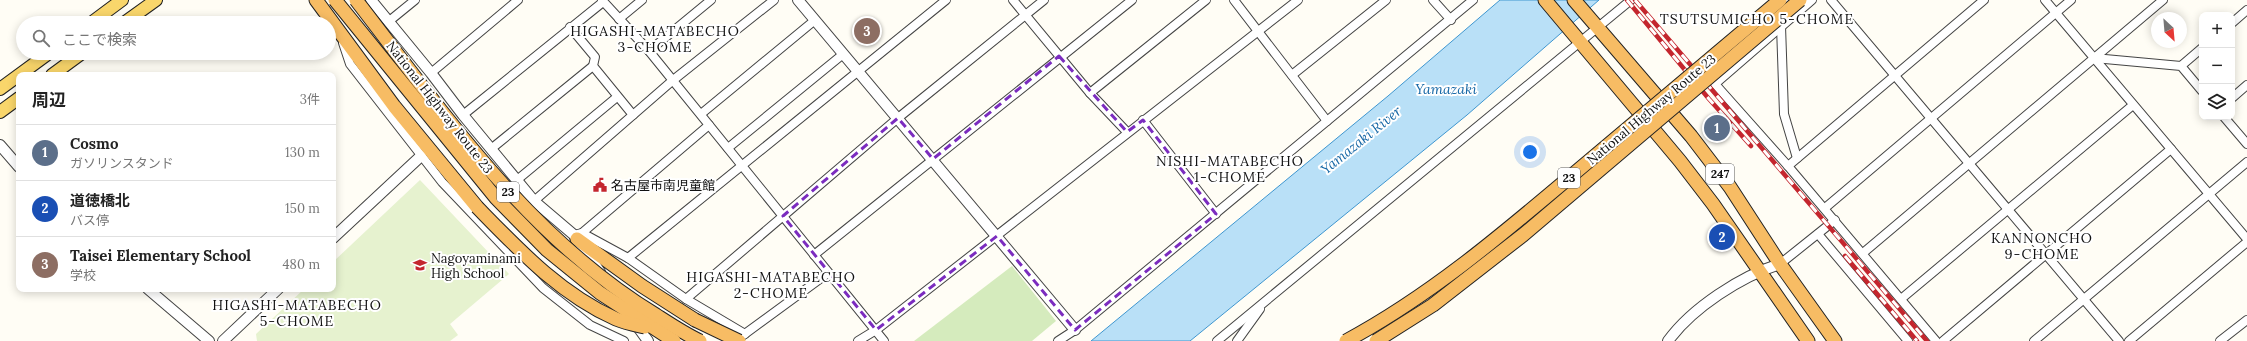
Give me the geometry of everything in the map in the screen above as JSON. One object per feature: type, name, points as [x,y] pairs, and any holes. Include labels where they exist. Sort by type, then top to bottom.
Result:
[{"type":"highway","points":[[316,0],[328,16]]},
{"type":"highway","name":"National Highway Route 23","points":[[335,0],[435,125],[506,209],[547,250],[600,292],[656,331],[674,341]]},
{"type":"highway","name":"National Highway Route 23","points":[[356,0],[483,163],[546,231],[598,276],[640,305],[700,341]]},
{"type":"highway","name":"247","points":[[1545,0],[1680,161],[1713,204],[1808,341]]},
{"type":"highway","name":"247","points":[[1574,0],[1700,148],[1730,187],[1780,264],[1835,341]]},
{"type":"highway","name":"National Highway Route 23","points":[[1346,341],[1387,319],[1436,286],[1513,225],[1780,0]]},
{"type":"highway","name":"National Highway Route 23","points":[[1376,341],[1433,305],[1523,235],[1800,0]]},
{"type":"highway","points":[[336,26],[394,106],[477,207],[549,278],[574,295],[616,319],[656,331]]},
{"type":"highway","points":[[578,236],[642,286],[695,320],[742,337]]},
{"type":"main road","points":[[100,16],[122,0]]},
{"type":"main road","points":[[134,16],[156,0]]},
{"type":"main road","points":[[23,72],[39,60]]},
{"type":"main road","points":[[56,72],[72,60]]},
{"type":"main road","points":[[0,89],[16,77]]},
{"type":"main road","points":[[0,112],[16,100]]},
{"type":"street","points":[[371,0],[431,73],[463,116],[534,201],[578,236],[628,258],[742,337]]},
{"type":"street","points":[[388,22],[415,0]]},
{"type":"street","points":[[618,19],[642,0]]},
{"type":"street","points":[[649,51],[711,0]]},
{"type":"street","points":[[534,201],[672,81],[774,0]]},
{"type":"street","points":[[798,0],[842,55],[933,159],[1075,330]]},
{"type":"street","points":[[628,258],[946,0]]},
{"type":"street","points":[[1013,0],[1090,93],[1127,132]]},
{"type":"street","points":[[686,299],[898,118],[1044,0]]},
{"type":"street","points":[[814,255],[1060,56],[1132,0]]},
{"type":"street","points":[[1090,93],[1206,0]]},
{"type":"street","points":[[1234,0],[1327,122]]},
{"type":"street","points":[[858,341],[876,330],[1127,132],[1298,0]]},
{"type":"street","points":[[1292,75],[1386,0]]},
{"type":"street","points":[[1433,0],[1451,20]]},
{"type":"street","points":[[1058,341],[1075,330],[1451,20],[1473,0]]},
{"type":"street","points":[[1216,341],[1578,38],[1593,23],[1631,0]]},
{"type":"street","points":[[1812,0],[1715,84],[1825,208],[1936,341]]},
{"type":"street","points":[[1831,0],[2119,341]]},
{"type":"street","points":[[1788,166],[1984,0]]},
{"type":"street","points":[[2045,0],[2247,241],[2129,341]]},
{"type":"street","points":[[1825,208],[2071,0]]},
{"type":"street","points":[[1863,253],[2163,0]]},
{"type":"street","points":[[463,116],[603,1],[649,51],[884,341]]},
{"type":"street","points":[[431,73],[513,2]]},
{"type":"street","points":[[2235,20],[2247,10]]},
{"type":"street","points":[[701,114],[815,20]]},
{"type":"street","points":[[1781,26],[1784,114],[1797,158]]},
{"type":"street","points":[[491,149],[593,66],[595,57],[570,27]]},
{"type":"street","points":[[339,30],[350,64],[442,182],[542,288],[590,325],[624,341]]},
{"type":"street","points":[[2181,66],[2199,51]]},
{"type":"street","points":[[728,148],[842,55]]},
{"type":"street","points":[[2094,58],[2181,66],[2199,87]]},
{"type":"street","points":[[593,66],[633,115]]},
{"type":"street","points":[[2235,95],[2247,85]]},
{"type":"street","points":[[517,180],[617,97]]},
{"type":"street","points":[[1901,299],[2133,105]]},
{"type":"street","points":[[1143,120],[1216,214]]},
{"type":"street","points":[[2227,120],[2247,144]]},
{"type":"street","points":[[578,236],[709,125]]},
{"type":"street","points":[[0,145],[16,164]]},
{"type":"street","points":[[1943,341],[2171,150]]},
{"type":"street","points":[[336,235],[421,156]]},
{"type":"street","points":[[2034,341],[2247,162]]},
{"type":"street","points":[[1670,341],[1678,328],[1708,303],[1758,271],[1780,264],[1835,220]]},
{"type":"street","points":[[1818,234],[1908,341]]},
{"type":"street","points":[[578,236],[648,341]]},
{"type":"street","points":[[735,341],[828,273]]},
{"type":"street","points":[[151,292],[208,341]]},
{"type":"street","points":[[223,341],[275,292]]},
{"type":"street","points":[[1236,341],[1264,302]]},
{"type":"street","points":[[2220,341],[2247,320]]},
{"type":"highlighted area","points":[[1059,56],[1127,132],[1143,120],[1216,214],[1075,330],[997,236],[876,330],[783,216],[898,118],[933,159]]},
{"type":"green space","name":"Nagoyaminami High School","points":[[420,180],[509,274],[450,324],[458,335],[450,341],[257,341],[256,334],[301,292],[336,292],[336,259]]},
{"type":"green space","points":[[1012,266],[1056,321],[1032,341],[914,341]]},
{"type":"water","name":"Yamazaki","points":[[1500,0],[1599,0],[1467,115],[1190,341],[1091,341],[1388,96]]},
{"type":"railway","points":[[1627,0],[1709,99],[1751,146]]},
{"type":"railway","points":[[1635,0],[1927,341]]},
{"type":"railway","points":[[1845,256],[1917,341]]},
{"type":"place","name":"Taisei Elementary School","points":[[867,31]]},
{"type":"place","name":"Cosmo","points":[[1717,128]]},
{"type":"place","name":"名古屋市南児童館","points":[[600,185]]},
{"type":"place","name":"道徳橋北","points":[[1722,237]]},
{"type":"place","name":"Nagoyaminami High School","points":[[420,265]]},
{"type":"district","name":"TSUTSUMICHO 5-CHOME","points":[[1757,19]]},
{"type":"district","name":"HIGASHI-MATABECHO 3-CHOME","points":[[655,40]]},
{"type":"district","name":"NISHI-MATABECHO 1-CHOME","points":[[1230,170]]},
{"type":"district","name":"KANNONCHO 9-CHOME","points":[[2042,246]]},
{"type":"district","name":"HIGASHI-MATABECHO 2-CHOME","points":[[771,286]]},
{"type":"district","name":"HIGASHI-MATABECHO 5-CHOME","points":[[297,314]]},
{"type":"water label","name":"Yamazaki River","points":[[1361,140]]}]
